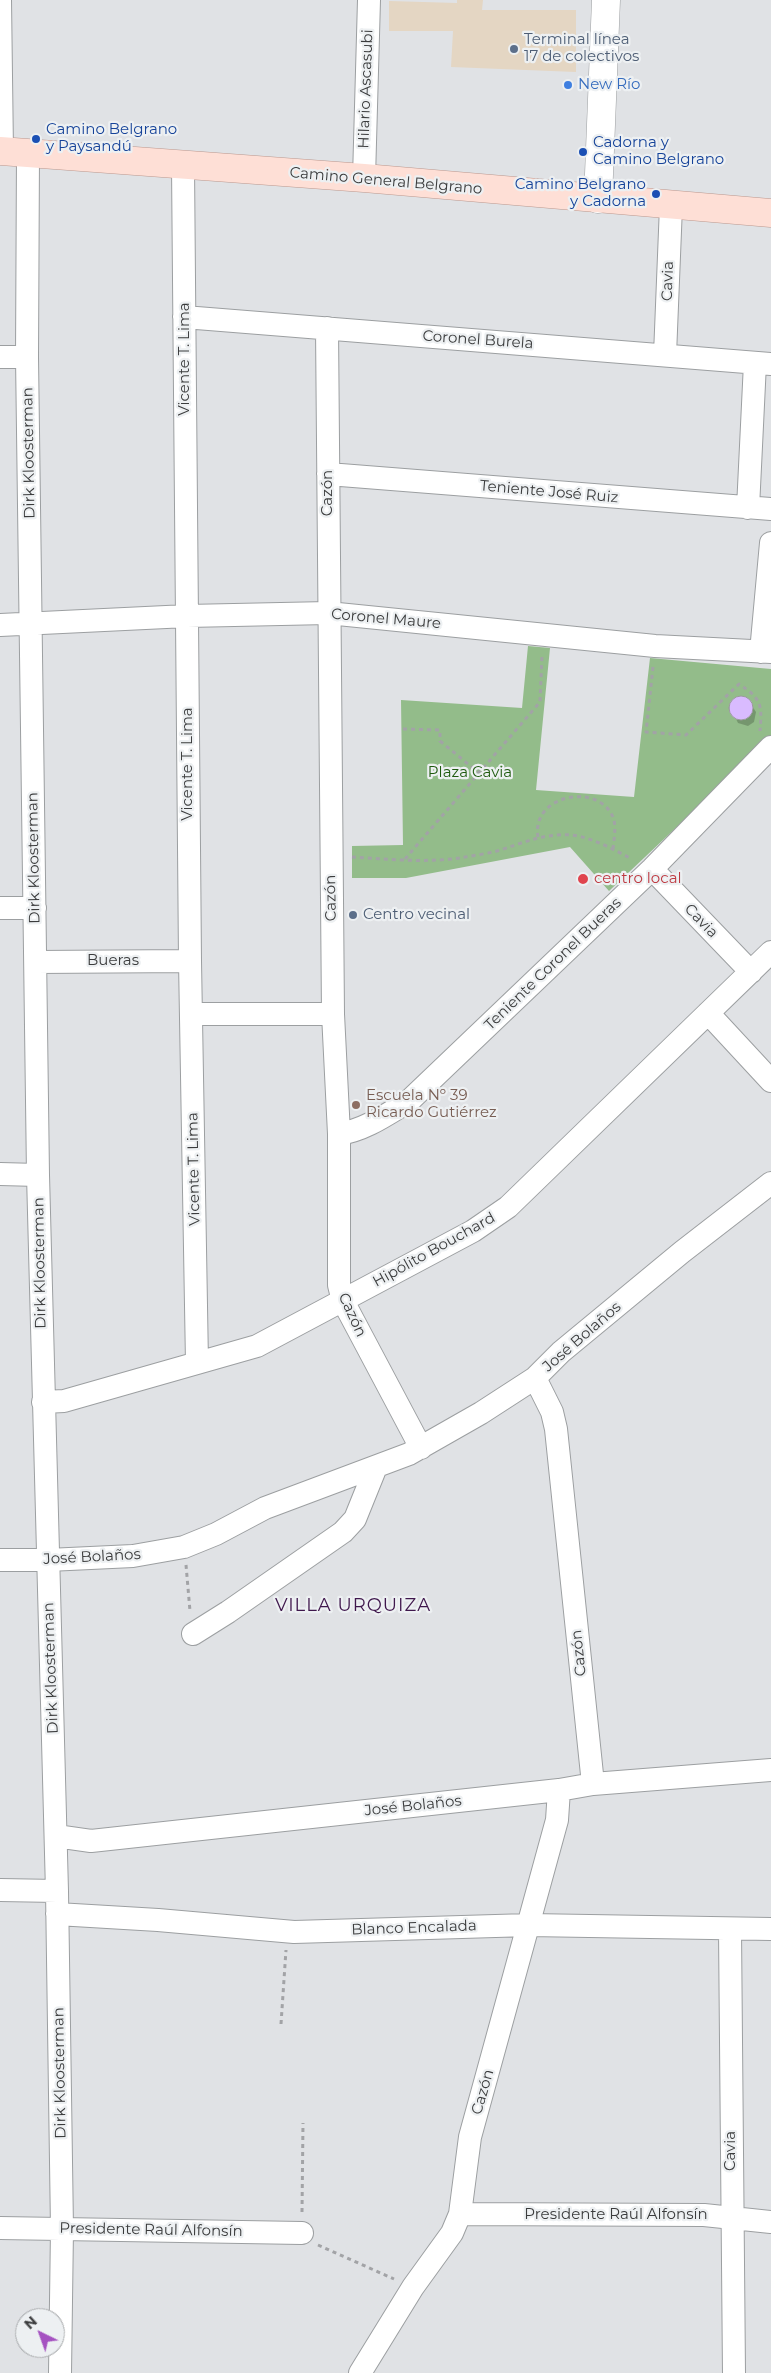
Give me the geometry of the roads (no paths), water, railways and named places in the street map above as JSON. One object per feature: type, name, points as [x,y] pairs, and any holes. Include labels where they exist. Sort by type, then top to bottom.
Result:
[{"type":"main road","name":"Camino General Belgrano","points":[[1,151],[364,178],[671,206],[771,213]]},
{"type":"street","points":[[0,0],[1,151]]},
{"type":"street","name":"Hilario Ascasubi","points":[[364,178],[369,0]]},
{"type":"street","points":[[598,199],[606,0]]},
{"type":"street","name":"Dirk Kloosterman","points":[[28,153],[27,357],[38,1175],[56,1836],[62,2229],[60,2373]]},
{"type":"street","name":"Vicente T. Lima","points":[[183,166],[190,961],[198,1363]]},
{"type":"street","name":"Cavia","points":[[665,355],[671,206]]},
{"type":"street","name":"Coronel Burela","points":[[184,317],[763,364]]},
{"type":"street","name":"Cazón","points":[[327,328],[331,856],[333,1014],[339,1134],[339,1285],[343,1300],[421,1448]]},
{"type":"street","points":[[0,357],[27,357]]},
{"type":"street","points":[[748,508],[763,364]]},
{"type":"street","name":"Teniente José Ruiz","points":[[328,474],[771,509]]},
{"type":"street","points":[[766,652],[771,543]]},
{"type":"street","name":"Coronel Maure","points":[[0,625],[187,616],[328,613],[655,646],[766,652]]},
{"type":"street","name":"Teniente Coronel Bueras","points":[[339,1134],[367,1126],[409,1101],[652,870],[766,753]]},
{"type":"street","name":"Cavia","points":[[652,870],[751,972]]},
{"type":"street","points":[[0,908],[35,908]]},
{"type":"street","name":"Hipólito Bouchard","points":[[43,1402],[64,1400],[257,1346],[473,1231],[508,1207],[771,952]]},
{"type":"street","name":"Bueras","points":[[36,962],[190,961]]},
{"type":"street","points":[[708,1013],[771,1081]]},
{"type":"street","points":[[192,1014],[333,1014]]},
{"type":"street","points":[[0,1174],[38,1175]]},
{"type":"street","name":"José Bolaños","points":[[0,1560],[133,1556],[184,1547],[216,1534],[265,1508],[376,1467],[421,1448],[535,1378],[561,1352],[682,1252],[771,1183]]},
{"type":"street","name":"Cazón","points":[[535,1378],[552,1412],[556,1429],[593,1784]]},
{"type":"street","points":[[193,1634],[343,1532],[355,1519],[376,1467]]},
{"type":"street","name":"José Bolaños","points":[[56,1836],[91,1841],[559,1790],[593,1784],[771,1770]]},
{"type":"street","name":"Cazón","points":[[360,2373],[413,2287],[452,2233],[460,2214],[470,2137],[558,1820],[559,1790]]},
{"type":"street","points":[[0,1890],[57,1891]]},
{"type":"street","name":"Blanco Encalada","points":[[57,1914],[158,1920],[287,1932],[529,1925],[730,1930],[771,1929]]},
{"type":"street","name":"Cavia","points":[[730,1930],[731,2216],[734,2373]]},
{"type":"street","name":"Presidente Raúl Alfonsín","points":[[460,2214],[731,2216],[771,2222]]},
{"type":"street","name":"Presidente Raúl Alfonsín","points":[[0,2228],[302,2233]]},
{"type":"place","name":"Terminal línea 17 de colectivos","points":[[514,49]]},
{"type":"place","name":"New Río","points":[[568,85]]},
{"type":"place","name":"Camino Belgrano y Paysandú","points":[[36,139]]},
{"type":"place","name":"Cadorna y Camino Belgrano","points":[[583,152]]},
{"type":"place","name":"Camino Belgrano y Cadorna","points":[[656,194]]},
{"type":"place","name":"centro local","points":[[583,879]]},
{"type":"place","name":"Centro vecinal","points":[[353,915]]},
{"type":"place","name":"Escuela Nº 39 Ricardo Gutiérrez","points":[[356,1105]]},
{"type":"district","name":"VILLA URQUIZA","points":[[353,1606]]},
{"type":"park label","name":"Plaza Cavia","points":[[470,773]]}]
